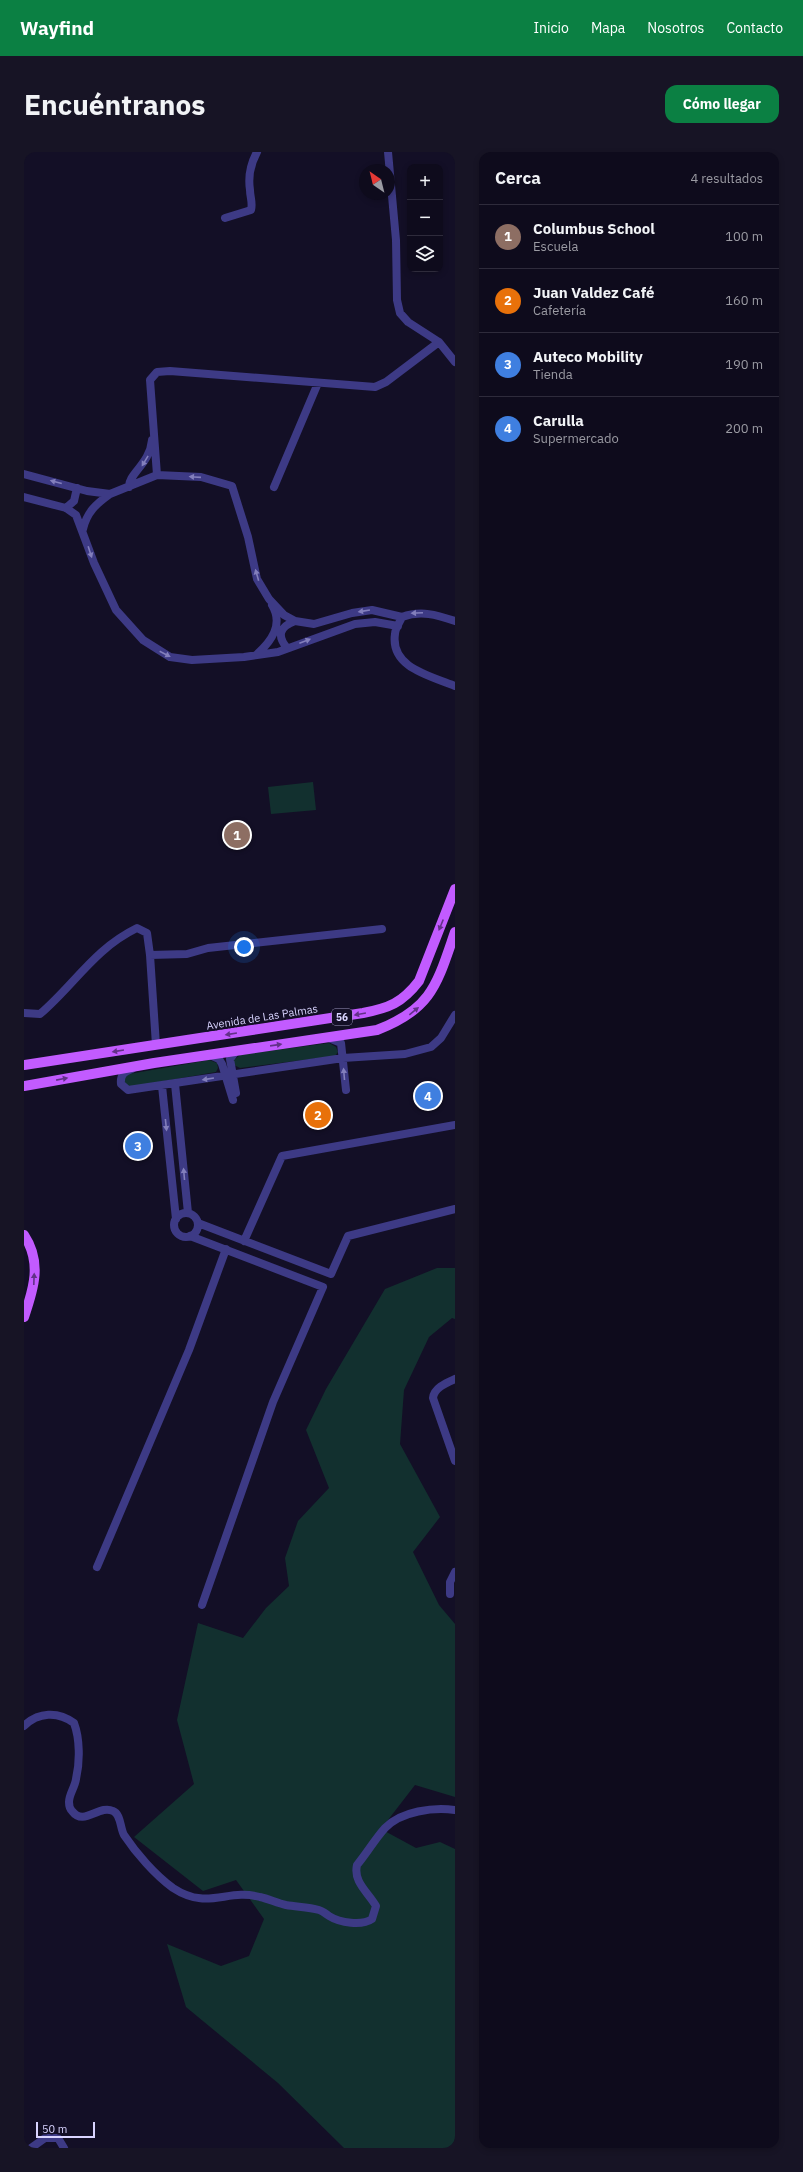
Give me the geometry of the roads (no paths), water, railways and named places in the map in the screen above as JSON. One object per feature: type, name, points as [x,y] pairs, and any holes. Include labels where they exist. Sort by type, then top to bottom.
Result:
[{"type":"main road","name":"Avenida de Las Palmas","points":[[24,1065],[363,1014],[396,1004],[409,994],[419,981],[455,889]]},
{"type":"main road","name":"56","points":[[24,1086],[139,1066],[377,1030],[402,1020],[414,1012],[434,989],[455,932]]},
{"type":"main road","points":[[24,1235],[32,1251],[35,1276],[34,1288],[24,1317]]},
{"type":"street","points":[[225,218],[251,210],[252,206],[249,189],[251,166],[258,152]]},
{"type":"street","points":[[388,152],[396,240],[397,300],[400,313],[408,322],[439,342],[455,362]]},
{"type":"street","points":[[157,475],[150,380],[157,372],[170,371],[370,388],[380,386],[413,363],[439,342]]},
{"type":"street","points":[[274,487],[318,383]]},
{"type":"street","points":[[129,487],[130,479],[143,465],[149,455],[153,430]]},
{"type":"street","points":[[24,474],[77,488],[110,494]]},
{"type":"street","points":[[83,529],[85,520],[94,506],[110,494],[157,475],[201,477],[232,486],[248,538],[257,579],[275,610],[275,632],[266,646],[255,656]]},
{"type":"street","points":[[66,508],[74,501],[77,488]]},
{"type":"street","points":[[24,497],[66,508],[76,515],[83,529],[94,563],[116,610],[143,640],[156,650],[170,657],[192,660],[255,656],[287,648],[355,624],[376,622],[398,626]]},
{"type":"street","points":[[269,599],[284,615],[294,621],[314,624],[352,613],[372,610],[402,617],[422,612],[455,621]]},
{"type":"street","points":[[402,617],[394,634],[397,650],[401,659],[409,667],[455,686]]},
{"type":"street","points":[[287,648],[282,642],[279,633],[282,628],[294,621]]},
{"type":"street","points":[[24,1013],[40,1014],[56,1000],[96,955],[119,937],[137,928],[146,932],[150,955],[156,1046]]},
{"type":"street","points":[[150,955],[187,954],[208,948],[382,930]]},
{"type":"street","points":[[139,1066],[122,1075],[121,1084],[124,1088],[134,1090],[343,1058],[405,1054],[431,1047],[441,1038],[455,1015]]},
{"type":"street","points":[[326,1038],[337,1040],[341,1043],[346,1090]]},
{"type":"street","points":[[229,1076],[230,1059],[236,1051]]},
{"type":"street","points":[[210,1055],[216,1057],[229,1076],[235,1099]]},
{"type":"street","points":[[175,1084],[188,1213]]},
{"type":"street","points":[[162,1086],[176,1219],[174,1226],[177,1232],[183,1236],[190,1236],[226,1249],[324,1287],[272,1402],[202,1605]]},
{"type":"street","points":[[244,1241],[282,1156],[455,1125]]},
{"type":"street","points":[[176,1219],[181,1214],[188,1213],[193,1216],[198,1223],[331,1274],[348,1236],[455,1209]]},
{"type":"street","points":[[190,1236],[195,1232],[198,1223]]},
{"type":"street","points":[[97,1567],[189,1350],[226,1249]]},
{"type":"street","points":[[455,1379],[437,1389],[433,1393],[433,1398],[455,1461]]},
{"type":"street","points":[[450,1594],[450,1582],[455,1572]]},
{"type":"street","points":[[24,1726],[30,1720],[41,1715],[56,1714],[74,1723],[78,1738],[78,1768],[69,1802],[71,1809],[76,1815],[84,1817],[107,1809],[115,1811],[119,1816],[123,1833],[131,1844],[157,1874],[172,1887],[189,1898],[204,1900],[250,1894],[284,1904],[321,1910],[330,1917],[356,1923],[366,1923],[372,1919],[376,1906],[357,1880],[357,1865],[386,1827],[400,1818],[433,1809],[455,1810]]},
{"type":"street","points":[[31,2148],[45,2138],[58,2138],[64,2148]]},
{"type":"place","name":"Columbus School","points":[[237,835]]},
{"type":"place","name":"Carulla","points":[[428,1096]]},
{"type":"place","name":"Juan Valdez Café","points":[[318,1115]]},
{"type":"place","name":"Auteco Mobility","points":[[138,1146]]}]
